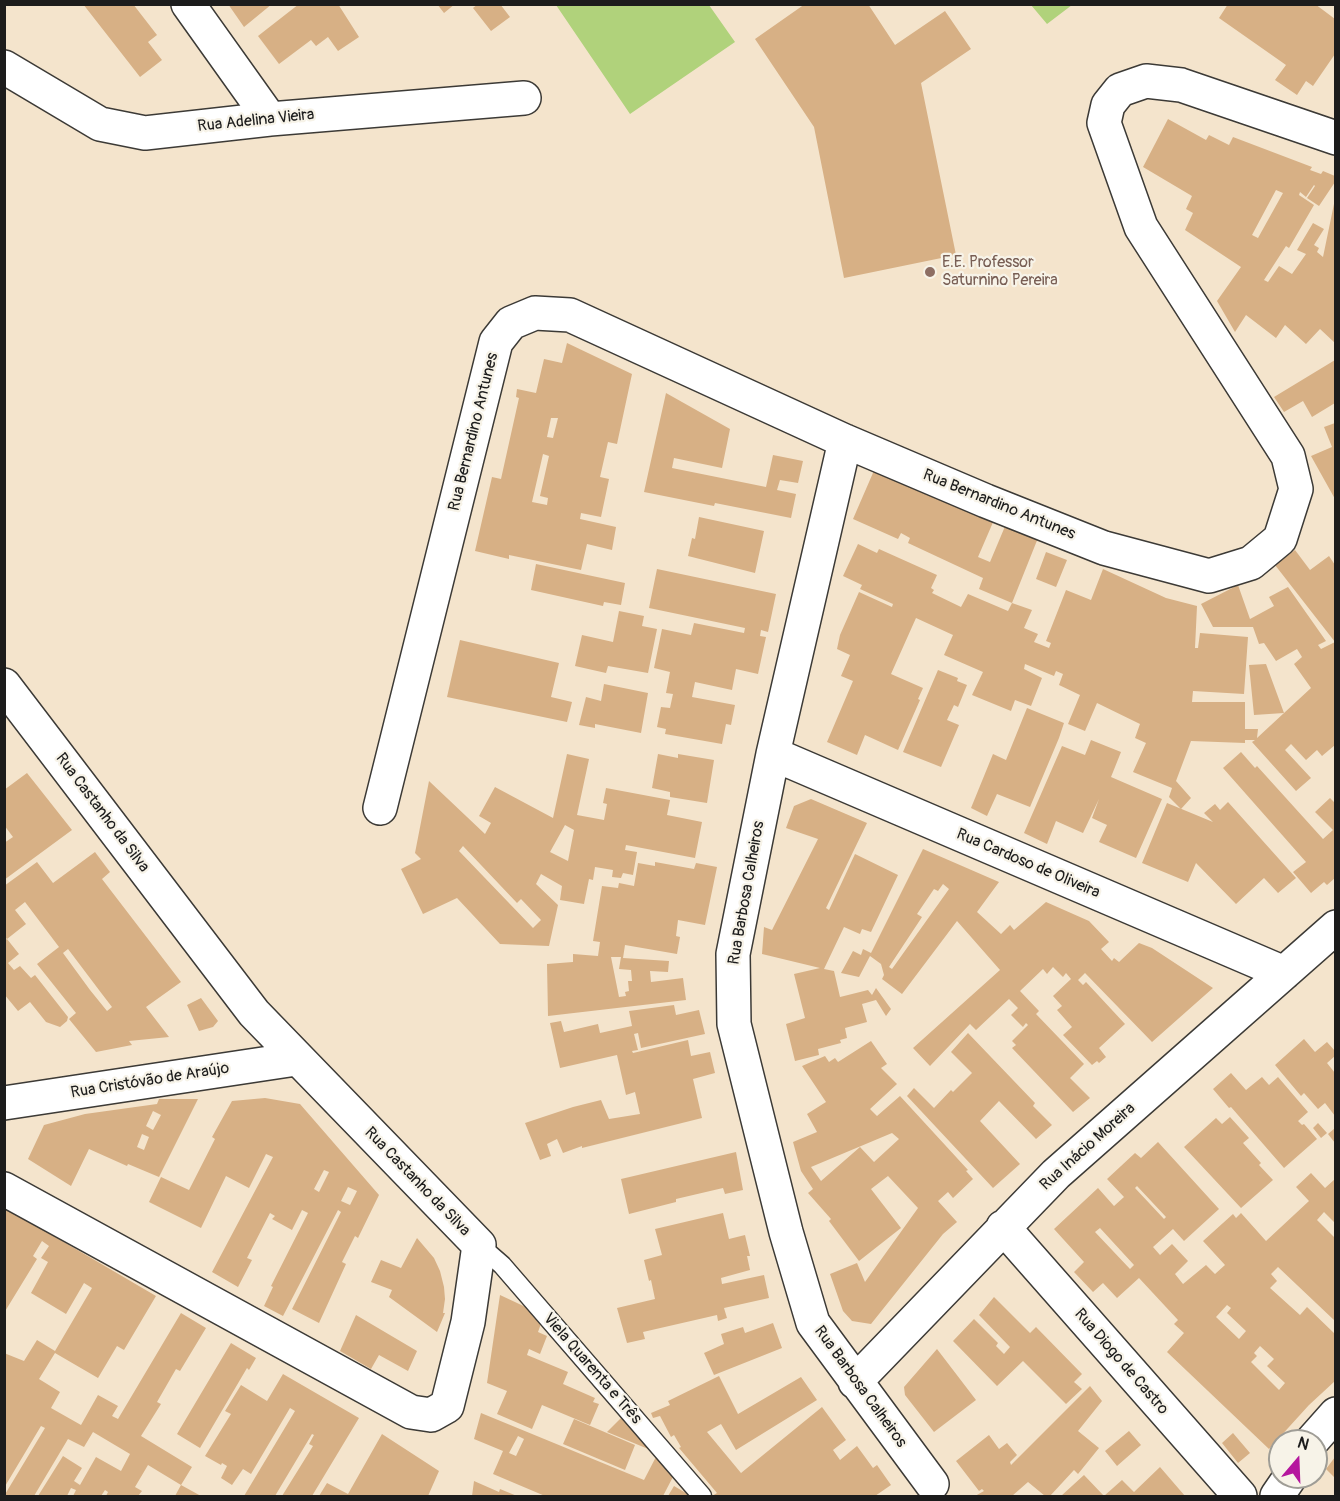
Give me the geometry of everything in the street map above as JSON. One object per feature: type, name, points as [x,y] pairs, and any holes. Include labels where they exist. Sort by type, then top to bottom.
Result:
[{"type":"street","points":[[188,4],[270,119]]},
{"type":"street","name":"Rua Adelina Vieira","points":[[4,67],[100,124],[145,133],[270,119],[524,98]]},
{"type":"street","name":"Rua Bernardino Antunes","points":[[380,808],[496,342],[511,323],[535,313],[570,315],[845,441],[1104,548],[1209,576],[1251,563],[1280,539],[1296,489],[1288,456],[1141,227],[1104,123],[1108,105],[1120,90],[1146,81],[1181,86],[1335,138]]},
{"type":"street","name":"Rua Barbosa Calheiros","points":[[845,441],[773,754],[733,954],[734,1024],[786,1232],[813,1323],[932,1484]]},
{"type":"street","name":"Rua Castanho da Silva","points":[[4,685],[254,1013],[296,1059],[479,1245],[468,1322],[447,1406],[431,1415],[411,1412],[4,1189]]},
{"type":"street","name":"Rua Cardoso de Oliveira","points":[[773,754],[1284,973]]},
{"type":"street","name":"Rua Inácio Moreira","points":[[855,1382],[1056,1174],[1335,927]]},
{"type":"street","name":"Rua Cristóvão de Araújo","points":[[4,1103],[296,1059]]},
{"type":"street","name":"Rua Diogo de Castro","points":[[1003,1227],[1240,1497]]},
{"type":"street","points":[[1322,1429],[1335,1414]]},
{"type":"lane","name":"Viela Quarenta e Três","points":[[479,1245],[502,1265],[702,1497]]},
{"type":"green space","points":[[556,5],[709,5],[735,42],[630,114]]},
{"type":"green space","points":[[1031,5],[1072,5],[1047,24]]},
{"type":"building","points":[[83,4],[133,4],[157,35],[148,42],[162,60],[140,77]]},
{"type":"building","points":[[228,4],[272,4],[244,27]]},
{"type":"building","points":[[299,4],[338,4],[359,37],[338,51],[328,37],[316,46],[311,40],[279,64],[258,36]]},
{"type":"building","points":[[437,4],[455,4],[444,13]]},
{"type":"building","points":[[478,4],[500,4],[510,17],[491,31],[473,8]]},
{"type":"building","points":[[805,4],[868,4],[895,45],[945,11],[971,49],[921,83],[956,255],[844,278],[814,127],[755,39]]},
{"type":"building","points":[[1228,4],[1315,4],[1335,19],[1335,54],[1313,86],[1306,81],[1297,95],[1275,80],[1286,65],[1219,18]]},
{"type":"building","points":[[1168,119],[1206,140],[1209,135],[1229,145],[1233,137],[1312,167],[1310,170],[1321,174],[1323,171],[1335,176],[1335,182],[1319,206],[1307,198],[1314,185],[1306,197],[1300,192],[1299,195],[1314,205],[1289,248],[1286,246],[1264,280],[1268,282],[1279,266],[1292,274],[1306,254],[1297,250],[1313,223],[1324,229],[1314,245],[1319,248],[1317,252],[1323,257],[1335,199],[1335,343],[1320,329],[1306,344],[1285,325],[1276,338],[1246,315],[1235,332],[1217,301],[1241,267],[1185,230],[1193,213],[1186,209],[1192,196],[1143,167]],"holes":[[[1276,190],[1283,193],[1258,238],[1252,235]]]},
{"type":"building","points":[[567,343],[632,374],[617,444],[608,442],[600,477],[609,479],[601,517],[581,513],[580,519],[616,527],[612,550],[587,544],[581,570],[509,555],[509,559],[475,551],[492,477],[501,479],[519,398],[516,397],[517,389],[536,393],[544,359],[562,363]],"holes":[[[551,418],[558,418],[553,438],[547,437]],[[543,454],[549,456],[540,496],[548,498],[547,505],[532,502]]]},
{"type":"building","points":[[1335,360],[1335,403],[1312,417],[1303,401],[1284,412],[1274,397]]},
{"type":"building","points":[[666,393],[730,429],[722,468],[674,458],[672,468],[766,487],[773,455],[803,461],[798,483],[780,480],[777,490],[796,494],[791,518],[644,492]]},
{"type":"building","points":[[1335,423],[1335,499],[1311,456],[1332,447],[1324,427]]},
{"type":"building","points":[[879,459],[994,520],[978,557],[990,562],[1006,524],[1038,538],[1012,603],[979,589],[983,578],[908,543],[910,538],[901,533],[898,539],[853,519]]},
{"type":"building","points":[[699,517],[764,531],[755,573],[688,556],[692,538],[695,539]]},
{"type":"building","points":[[858,544],[877,553],[879,549],[937,575],[931,588],[934,590],[932,593],[961,607],[968,594],[1008,611],[1012,603],[1032,610],[1024,628],[1038,634],[1034,642],[1049,648],[1051,643],[1046,641],[1066,590],[1091,600],[1103,569],[1166,598],[1197,606],[1195,648],[1198,648],[1200,633],[1248,637],[1244,694],[1193,691],[1192,702],[1245,702],[1245,729],[1258,729],[1257,738],[1311,688],[1294,664],[1302,657],[1297,649],[1276,661],[1264,643],[1259,644],[1253,627],[1213,627],[1201,604],[1238,585],[1250,619],[1274,606],[1269,597],[1288,587],[1326,641],[1318,645],[1321,649],[1335,642],[1335,745],[1322,756],[1317,750],[1306,760],[1291,744],[1285,750],[1311,778],[1296,791],[1252,742],[1255,740],[1245,740],[1245,743],[1191,741],[1176,781],[1191,798],[1181,809],[1169,797],[1172,788],[1133,772],[1146,743],[1135,738],[1140,724],[1097,703],[1085,731],[1068,724],[1080,695],[1059,685],[1063,674],[1056,671],[1054,676],[1025,664],[1024,669],[1042,678],[1031,706],[1015,700],[1011,711],[972,695],[983,672],[944,655],[953,635],[916,618],[891,674],[923,688],[918,699],[920,700],[898,750],[865,735],[857,755],[827,742],[853,681],[841,676],[850,655],[837,649],[840,635],[859,592],[892,607],[893,604],[860,589],[862,585],[843,576]]},
{"type":"building","points":[[1295,550],[1310,570],[1329,556],[1335,565],[1335,642],[1275,565]]},
{"type":"building","points":[[1046,552],[1067,560],[1056,587],[1036,579]]},
{"type":"building","points":[[536,564],[625,583],[621,605],[604,602],[603,606],[531,590]]},
{"type":"building","points":[[657,569],[776,594],[768,632],[761,630],[760,636],[766,637],[758,674],[736,669],[732,690],[695,682],[692,697],[735,705],[731,725],[726,724],[722,744],[665,734],[666,729],[657,727],[661,707],[670,708],[673,694],[666,693],[670,672],[654,668],[662,629],[691,635],[694,623],[744,633],[745,628],[649,608]]},
{"type":"building","points":[[619,611],[644,616],[642,626],[657,629],[648,673],[608,666],[606,673],[575,666],[582,635],[613,642]]},
{"type":"building","points":[[460,640],[559,663],[551,697],[572,702],[567,722],[447,697]]},
{"type":"building","points":[[1266,664],[1284,713],[1254,715],[1249,665]]},
{"type":"building","points":[[938,670],[958,678],[957,681],[967,685],[958,707],[954,705],[947,720],[959,725],[941,767],[903,752]]},
{"type":"building","points":[[604,684],[648,693],[641,733],[595,724],[595,728],[579,725],[586,697],[601,701]]},
{"type":"building","points":[[1027,708],[1064,723],[1059,738],[1030,807],[997,794],[987,816],[971,808],[993,754],[1006,760]]},
{"type":"building","points":[[1091,740],[1121,752],[1111,777],[1162,799],[1136,858],[1099,842],[1107,825],[1092,818],[1099,799],[1083,833],[1056,821],[1047,844],[1024,833],[1062,746],[1085,755]]},
{"type":"building","points":[[1241,752],[1255,768],[1257,766],[1323,839],[1333,830],[1315,812],[1330,798],[1335,803],[1335,878],[1327,885],[1324,882],[1311,893],[1293,872],[1306,862],[1223,768]]},
{"type":"building","points":[[567,754],[589,759],[577,815],[604,820],[607,804],[603,803],[606,788],[670,800],[667,815],[702,822],[695,858],[626,845],[625,850],[637,852],[633,875],[623,873],[621,878],[612,877],[613,870],[595,867],[593,880],[589,879],[584,904],[560,900],[562,886],[541,874],[536,884],[558,905],[549,946],[500,944],[457,898],[423,914],[401,869],[421,859],[415,853],[429,781],[485,834],[491,823],[479,816],[495,787],[553,818]],"holes":[[[565,825],[574,830],[568,861],[550,852]],[[463,846],[517,903],[521,899],[541,920],[533,928],[459,851]]]},
{"type":"building","points":[[658,754],[678,758],[678,754],[714,760],[707,803],[670,797],[670,792],[652,788]]},
{"type":"building","points":[[27,773],[72,830],[4,880],[4,843],[13,837],[4,825],[4,790]]},
{"type":"building","points":[[811,799],[867,823],[826,908],[829,910],[855,854],[898,875],[871,932],[862,929],[860,934],[844,927],[824,969],[834,971],[840,997],[868,990],[872,995],[876,988],[891,1009],[886,1016],[876,1000],[862,1004],[867,1022],[845,1028],[847,1038],[840,1040],[841,1043],[818,1049],[819,1055],[795,1061],[786,1024],[805,1018],[794,974],[820,968],[762,954],[764,927],[772,930],[818,839],[786,828],[794,806]]},
{"type":"building","points":[[1228,802],[1296,878],[1278,893],[1264,878],[1236,904],[1196,863],[1188,882],[1142,863],[1167,803],[1213,822],[1204,813],[1215,804],[1220,810]]},
{"type":"building","points":[[923,849],[999,882],[977,912],[1001,934],[1010,925],[1014,930],[1046,902],[1089,921],[1109,942],[1101,949],[1112,961],[1114,958],[1119,962],[1139,943],[1152,948],[1213,988],[1152,1042],[1085,973],[1078,980],[1083,985],[1086,982],[1125,1024],[1099,1048],[1106,1057],[1092,1065],[1063,1035],[1072,1027],[1057,1010],[1062,1006],[1053,996],[1071,979],[1066,973],[1063,977],[1053,967],[1047,974],[1043,969],[1020,991],[1039,1011],[1036,1014],[1084,1064],[1070,1078],[1090,1098],[1073,1112],[1012,1048],[1016,1045],[1012,1041],[1028,1025],[1026,1023],[1023,1027],[1011,1015],[1018,1008],[1009,999],[976,1030],[970,1024],[930,1066],[913,1048],[1000,970],[957,921],[902,994],[882,979],[884,975],[881,964],[870,956],[859,977],[841,973],[853,951],[861,955],[863,949],[871,953]],"holes":[[[943,884],[949,889],[892,969],[889,967],[922,917],[917,914],[934,889],[938,891]]]},
{"type":"building","points":[[95,852],[110,872],[102,879],[181,982],[146,1007],[169,1037],[129,1041],[132,1045],[96,1052],[69,1019],[76,1013],[37,964],[59,947],[25,902],[15,910],[26,924],[7,939],[4,936],[4,886],[37,862],[53,883]],"holes":[[[68,949],[112,1007],[107,1011],[63,953]]]},
{"type":"building","points":[[655,862],[694,869],[696,863],[717,867],[705,925],[678,920],[676,936],[680,937],[677,954],[625,945],[623,958],[669,961],[668,972],[650,971],[651,982],[683,978],[686,1000],[548,1016],[547,964],[573,962],[573,954],[598,956],[600,942],[593,941],[602,886],[618,888],[619,883],[634,886],[638,863],[655,866]],"holes":[[[611,957],[621,957],[619,969],[631,970],[632,981],[628,981],[629,991],[625,992],[626,996],[619,997]]]},
{"type":"building","points":[[7,939],[19,954],[8,963],[14,970],[20,966],[31,978],[35,975],[68,1017],[60,1027],[46,1022],[30,1002],[18,1011],[4,994],[4,941]]},
{"type":"building","points":[[201,998],[218,1021],[213,1027],[199,1031],[187,1005]]},
{"type":"building","points":[[674,1005],[676,1015],[699,1010],[705,1034],[641,1048],[638,1033],[634,1034],[638,1050],[632,1051],[633,1053],[688,1040],[691,1056],[710,1052],[715,1073],[693,1079],[702,1118],[582,1148],[582,1146],[563,1153],[557,1139],[547,1144],[551,1156],[540,1160],[525,1123],[601,1100],[609,1119],[640,1114],[635,1092],[626,1095],[617,1055],[560,1068],[550,1023],[561,1021],[564,1032],[598,1024],[600,1033],[632,1026],[629,1011]]},
{"type":"building","points":[[968,1033],[1035,1103],[1033,1106],[1052,1125],[1036,1139],[999,1101],[980,1121],[1020,1164],[993,1188],[907,1096],[914,1088],[934,1108],[972,1073],[951,1052]]},
{"type":"building","points":[[1304,1039],[1315,1052],[1327,1042],[1335,1051],[1335,1056],[1327,1063],[1335,1073],[1335,1116],[1325,1103],[1318,1109],[1304,1093],[1301,1096],[1275,1065]]},
{"type":"building","points":[[871,1041],[887,1064],[881,1068],[897,1084],[870,1109],[877,1116],[900,1096],[968,1170],[966,1171],[973,1179],[953,1198],[948,1192],[938,1201],[957,1222],[943,1234],[871,1324],[852,1321],[843,1311],[830,1274],[857,1263],[865,1282],[918,1208],[888,1176],[871,1189],[901,1228],[859,1261],[829,1221],[831,1219],[808,1193],[813,1189],[801,1171],[793,1142],[817,1132],[807,1114],[826,1102],[802,1066],[825,1056],[829,1062],[835,1058],[838,1062]],"holes":[[[892,1133],[899,1139],[874,1162],[860,1147],[821,1181],[811,1167]]]},
{"type":"building","points":[[1231,1073],[1246,1090],[1262,1077],[1269,1085],[1278,1077],[1308,1112],[1298,1121],[1304,1124],[1317,1139],[1284,1168],[1213,1089]]},
{"type":"building","points":[[265,1098],[300,1104],[379,1195],[358,1238],[355,1236],[342,1262],[346,1264],[319,1323],[292,1309],[341,1212],[338,1210],[283,1316],[264,1306],[273,1287],[271,1286],[308,1213],[302,1210],[292,1230],[272,1219],[275,1216],[270,1213],[247,1258],[252,1260],[238,1287],[212,1272],[273,1157],[266,1154],[249,1188],[226,1176],[201,1228],[149,1202],[161,1177],[189,1190],[215,1139],[212,1137],[232,1101]],"holes":[[[324,1170],[329,1172],[319,1192],[314,1189]],[[348,1187],[357,1191],[350,1205],[341,1201]]]},
{"type":"building","points":[[159,1099],[198,1099],[159,1177],[89,1149],[71,1186],[28,1159],[44,1125],[85,1114],[157,1104]],"holes":[[[153,1111],[161,1115],[153,1130],[146,1126]],[[142,1134],[149,1137],[144,1150],[137,1147]]]},
{"type":"building","points":[[1230,1117],[1249,1138],[1243,1143],[1273,1180],[1241,1208],[1184,1147],[1216,1118],[1222,1124]]},
{"type":"building","points":[[1318,1123],[1327,1133],[1321,1138],[1313,1128]]},
{"type":"building","points":[[1335,1128],[1335,1143],[1328,1134]]},
{"type":"building","points":[[1158,1142],[1219,1209],[1184,1241],[1173,1229],[1153,1247],[1160,1255],[1172,1244],[1188,1261],[1175,1274],[1183,1284],[1206,1265],[1215,1274],[1225,1265],[1203,1241],[1233,1214],[1236,1218],[1241,1213],[1266,1241],[1309,1201],[1296,1187],[1311,1173],[1325,1188],[1335,1179],[1335,1223],[1324,1212],[1317,1220],[1335,1238],[1335,1321],[1278,1267],[1271,1274],[1277,1281],[1270,1288],[1300,1315],[1307,1307],[1335,1334],[1335,1381],[1287,1429],[1268,1429],[1268,1448],[1167,1352],[1184,1333],[1174,1324],[1178,1320],[1139,1278],[1117,1298],[1103,1283],[1093,1292],[1074,1272],[1084,1262],[1054,1229],[1098,1188],[1114,1206],[1124,1197],[1107,1179],[1135,1153],[1141,1158]],"holes":[[[1137,1186],[1166,1217],[1164,1219],[1135,1188]],[[1100,1228],[1134,1265],[1130,1269],[1095,1232]],[[1227,1305],[1231,1308],[1227,1313],[1246,1331],[1239,1339],[1216,1317]],[[1260,1346],[1274,1359],[1267,1366],[1285,1383],[1279,1390],[1251,1362],[1257,1356],[1254,1353]]]},
{"type":"building","points":[[736,1152],[743,1190],[725,1194],[723,1188],[676,1199],[676,1202],[629,1214],[621,1179]]},
{"type":"building","points":[[4,1207],[156,1296],[124,1350],[117,1346],[98,1378],[55,1353],[39,1379],[60,1392],[51,1408],[81,1425],[98,1395],[118,1406],[112,1416],[118,1419],[181,1313],[206,1328],[180,1371],[176,1369],[157,1402],[161,1404],[141,1436],[192,1467],[181,1485],[148,1465],[135,1487],[142,1491],[138,1496],[106,1496],[108,1492],[105,1490],[101,1496],[73,1496],[76,1490],[71,1488],[67,1496],[38,1496],[63,1456],[82,1468],[74,1481],[80,1485],[96,1457],[121,1471],[130,1454],[93,1432],[84,1447],[68,1439],[34,1496],[4,1496],[45,1428],[41,1426],[4,1488],[4,1353],[24,1361],[37,1340],[55,1351],[92,1288],[84,1283],[66,1314],[31,1293],[48,1262],[41,1258],[49,1246],[42,1241],[33,1256],[37,1259],[4,1313]]},
{"type":"building","points":[[723,1213],[729,1239],[745,1235],[750,1256],[747,1256],[750,1270],[721,1278],[722,1284],[764,1275],[769,1298],[724,1308],[727,1318],[718,1321],[717,1315],[643,1332],[645,1339],[627,1343],[617,1308],[655,1299],[644,1260],[662,1255],[655,1229]]},
{"type":"building","points":[[417,1238],[434,1258],[444,1287],[443,1313],[445,1313],[437,1332],[389,1297],[392,1290],[371,1282],[381,1260],[401,1268]]},
{"type":"building","points":[[500,1295],[532,1310],[542,1321],[538,1332],[547,1336],[540,1354],[529,1349],[527,1355],[568,1372],[563,1384],[595,1398],[593,1402],[599,1404],[590,1425],[542,1405],[532,1429],[497,1414],[507,1391],[487,1383]]},
{"type":"building","points":[[994,1297],[1030,1333],[1036,1327],[1082,1374],[1074,1382],[1082,1389],[1066,1404],[1023,1361],[997,1386],[953,1341],[974,1319],[998,1343],[996,1346],[1004,1354],[1010,1347],[979,1315]]},
{"type":"building","points":[[356,1315],[417,1351],[408,1371],[379,1355],[371,1369],[340,1351]]},
{"type":"building","points":[[773,1323],[782,1348],[714,1375],[704,1353],[724,1344],[721,1334],[743,1327],[745,1333]]},
{"type":"building","points":[[231,1343],[256,1358],[249,1370],[247,1368],[200,1448],[177,1434]]},
{"type":"building","points":[[937,1349],[976,1400],[934,1432],[905,1395],[904,1387]]},
{"type":"building","points":[[283,1374],[359,1418],[312,1496],[282,1496],[313,1446],[309,1444],[314,1435],[312,1434],[275,1496],[244,1496],[295,1411],[290,1408],[251,1474],[243,1469],[232,1485],[221,1478],[227,1466],[205,1456],[231,1414],[225,1411],[241,1385],[267,1401]]},
{"type":"building","points":[[719,1376],[738,1414],[801,1377],[817,1400],[736,1450],[721,1424],[707,1432],[741,1473],[822,1407],[846,1440],[833,1450],[840,1460],[857,1446],[873,1468],[877,1465],[891,1485],[875,1496],[712,1496],[717,1493],[679,1448],[681,1447],[674,1435],[671,1437],[660,1416],[653,1418],[651,1413],[670,1405],[668,1401]]},
{"type":"building","points":[[1090,1386],[1102,1401],[1078,1431],[1099,1448],[1078,1474],[1074,1470],[1050,1496],[1045,1496],[1028,1482],[1012,1496],[975,1496],[984,1491],[982,1489],[979,1491],[956,1461],[989,1435],[999,1449],[1007,1443],[1017,1455],[1010,1462],[1011,1465]]},
{"type":"building","points":[[481,1413],[644,1480],[658,1453],[675,1473],[663,1496],[545,1496],[493,1474],[503,1451],[474,1439]],"holes":[[[518,1436],[524,1439],[516,1456],[509,1453]]]},
{"type":"building","points":[[625,1414],[658,1453],[607,1432]]},
{"type":"building","points":[[574,1419],[635,1445],[625,1470],[563,1444]]},
{"type":"building","points":[[1129,1431],[1141,1445],[1117,1466],[1105,1451]]},
{"type":"building","points":[[1233,1433],[1250,1453],[1238,1463],[1222,1443]]},
{"type":"building","points":[[382,1434],[439,1471],[428,1496],[319,1496],[327,1483],[348,1494]]},
{"type":"building","points":[[1335,1457],[1335,1478],[1328,1471],[1328,1466]]},
{"type":"building","points":[[1160,1467],[1185,1496],[1104,1496],[1122,1480],[1134,1492]]},
{"type":"building","points":[[1084,1475],[1104,1496],[1061,1496]]},
{"type":"building","points":[[474,1481],[499,1492],[500,1489],[517,1496],[472,1496]]},
{"type":"building","points":[[181,1485],[201,1496],[175,1496]]},
{"type":"building","points":[[674,1486],[691,1496],[668,1496]]},
{"type":"place","name":"E.E. Professor Saturnino Pereira","points":[[930,272]]}]
